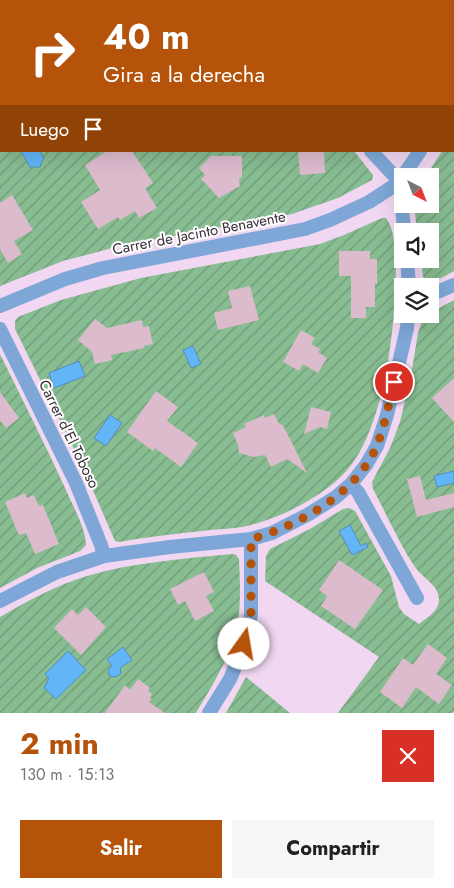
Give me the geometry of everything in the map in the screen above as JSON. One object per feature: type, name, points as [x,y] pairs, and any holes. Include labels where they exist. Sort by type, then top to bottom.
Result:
[{"type":"street","points":[[372,152],[394,172]]},
{"type":"street","points":[[409,168],[419,152]]},
{"type":"street","name":"Carrer de Jacinto Benavente","points":[[0,306],[65,279],[102,268],[305,229],[369,202],[394,185]]},
{"type":"street","points":[[439,291],[454,285]]},
{"type":"street","points":[[0,601],[57,572],[104,556],[251,539],[272,534],[336,498],[351,484],[366,465],[377,446],[387,415],[407,323]]},
{"type":"street","name":"Carrer d'El Toboso","points":[[0,329],[76,483],[104,556]]},
{"type":"street","points":[[351,484],[358,492],[417,598]]},
{"type":"street","points":[[209,713],[230,679],[244,644],[251,615],[251,539]]},
{"type":"green space","points":[[0,152],[355,152],[373,175],[372,180],[338,198],[292,214],[120,246],[63,261],[0,286]]},
{"type":"green space","points":[[441,152],[454,152],[454,271],[439,279],[423,277],[422,268],[439,268],[439,223],[416,223],[415,213],[439,213],[439,168],[431,168]]},
{"type":"green space","points":[[382,218],[386,218],[394,239],[394,268],[396,268],[396,278],[394,278],[394,312],[385,379],[367,438],[348,469],[315,497],[274,518],[236,528],[115,541],[82,465],[15,329],[15,321],[18,317],[61,300],[141,278],[320,244]]},
{"type":"green space","points":[[454,300],[454,712],[338,713],[379,657],[265,581],[266,556],[270,549],[310,529],[343,509],[349,508],[355,511],[391,576],[399,607],[404,614],[419,624],[436,608],[439,601],[437,591],[418,571],[409,558],[373,489],[372,482],[390,448],[400,422],[421,323],[439,323],[439,308]]},
{"type":"green space","points":[[0,354],[78,517],[86,545],[80,551],[37,568],[0,588]]},
{"type":"green space","points":[[236,555],[239,559],[240,598],[238,622],[227,658],[196,713],[0,713],[0,617],[53,589],[105,571],[177,559]]},
{"type":"green space","points":[[246,677],[290,713],[226,713]]},
{"type":"water","points":[[22,152],[40,152],[44,159],[40,167],[30,167]]},
{"type":"water","points":[[193,346],[201,364],[191,368],[183,350]]},
{"type":"water","points":[[79,361],[85,376],[54,388],[49,373]]},
{"type":"water","points":[[110,415],[122,423],[106,446],[94,438]]},
{"type":"water","points":[[454,471],[454,483],[437,487],[434,476]]},
{"type":"water","points":[[350,525],[361,546],[366,543],[368,547],[352,555],[339,531]]},
{"type":"water","points":[[123,647],[132,660],[120,668],[121,673],[118,676],[113,677],[109,675],[108,670],[112,666],[107,659]]},
{"type":"water","points":[[68,651],[86,670],[56,699],[44,688],[49,678],[45,674]]},
{"type":"building","points":[[105,152],[133,152],[153,183],[145,188],[157,208],[139,218],[135,211],[120,220],[118,217],[98,229],[81,202],[100,190],[85,165]]},
{"type":"building","points":[[298,152],[324,152],[325,173],[300,175]]},
{"type":"building","points":[[211,156],[242,156],[240,186],[219,198],[201,179],[205,175],[199,168]]},
{"type":"building","points":[[12,195],[33,230],[14,241],[22,254],[8,263],[0,249],[0,203]]},
{"type":"building","points":[[339,251],[370,251],[370,259],[377,259],[375,307],[366,307],[366,318],[351,318],[351,276],[339,276]]},
{"type":"building","points":[[250,286],[259,320],[218,330],[214,313],[232,308],[228,291]]},
{"type":"building","points":[[95,319],[107,328],[142,320],[143,327],[149,326],[153,344],[144,346],[144,348],[111,355],[112,360],[95,364],[92,352],[78,340]]},
{"type":"building","points":[[301,330],[315,338],[311,344],[320,349],[318,352],[327,358],[318,373],[303,364],[299,371],[283,362]]},
{"type":"building","points":[[454,378],[454,422],[432,398]]},
{"type":"building","points":[[156,391],[178,407],[167,421],[198,443],[181,467],[155,448],[153,451],[127,432]]},
{"type":"building","points":[[0,392],[19,418],[6,428],[0,420]]},
{"type":"building","points":[[311,407],[331,412],[327,429],[320,427],[304,434]]},
{"type":"building","points":[[274,414],[280,425],[282,424],[307,473],[287,459],[271,467],[265,455],[254,457],[239,453],[233,433],[246,427],[244,424],[264,415],[265,418]]},
{"type":"building","points":[[420,476],[426,500],[454,493],[454,507],[417,517],[407,479]]},
{"type":"building","points":[[25,493],[27,498],[34,495],[39,506],[43,505],[59,544],[35,554],[26,533],[20,535],[18,533],[5,502]]},
{"type":"building","points":[[339,560],[383,590],[355,629],[321,606],[327,596],[319,590]]},
{"type":"building","points":[[204,572],[214,592],[206,596],[214,611],[195,621],[185,601],[178,605],[170,589]]},
{"type":"building","points":[[86,607],[106,627],[81,655],[54,628],[72,609],[78,615]]},
{"type":"building","points":[[428,644],[447,658],[436,674],[452,685],[439,704],[416,687],[402,708],[380,692],[403,658],[413,665]]},
{"type":"building","points":[[138,679],[150,688],[148,691],[152,694],[150,698],[152,699],[149,702],[165,713],[105,713],[125,685],[130,690]]},
{"type":"route","points":[[244,644],[251,615],[251,539],[272,534],[309,514],[336,498],[351,484],[366,465],[377,446],[387,415],[394,382]]}]
